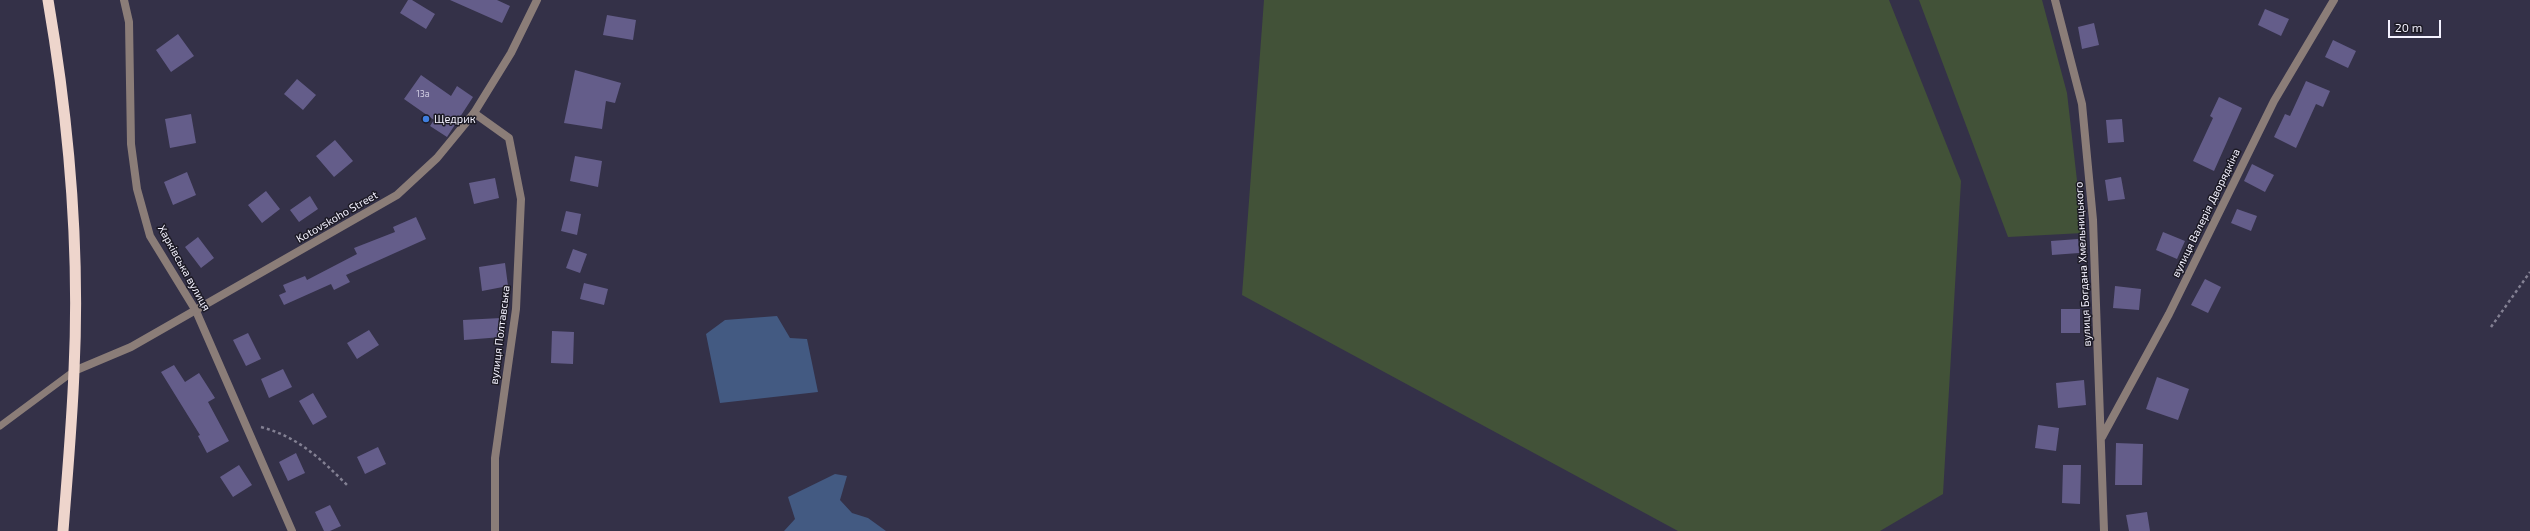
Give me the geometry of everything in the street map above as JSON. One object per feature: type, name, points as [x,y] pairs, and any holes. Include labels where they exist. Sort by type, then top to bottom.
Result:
[{"type":"highway","points":[[48,0],[66,123],[75,293],[74,371],[63,531]]},
{"type":"street","name":"Харківська вулиця","points":[[124,0],[129,22],[131,144],[137,189],[150,236],[196,311],[292,531]]},
{"type":"street","name":"Kotovskoho Street","points":[[74,371],[131,347],[396,195],[437,158],[474,113],[511,53],[537,0]]},
{"type":"street","name":"вулиця Богдана Хмельницького","points":[[2055,0],[2082,104],[2093,220],[2102,438],[2104,531]]},
{"type":"street","name":"вулиця Валерія Дворядкіна","points":[[2102,438],[2169,314],[2274,101],[2334,0]]},
{"type":"street","name":"вулиця Полтавська","points":[[474,113],[509,138],[521,199],[516,310],[495,458],[495,531]]},
{"type":"lane","points":[[0,426],[74,371]]},
{"type":"path","points":[[2491,328],[2530,272]]},
{"type":"path","points":[[245,422],[283,433],[318,456],[347,485]]},
{"type":"green space","points":[[1264,0],[1889,0],[1961,181],[1943,494],[1880,531],[1678,531],[1242,295]]},
{"type":"green space","points":[[1919,0],[2042,0],[2067,93],[2083,233],[2008,237]]},
{"type":"water","points":[[777,316],[790,338],[807,339],[818,392],[720,403],[706,334],[725,320]]},
{"type":"water","points":[[835,474],[847,476],[840,500],[852,513],[868,518],[886,531],[784,531],[795,519],[788,497]]},
{"type":"building","points":[[408,0],[412,0],[435,14],[426,29],[400,13]]},
{"type":"building","points":[[450,0],[497,0],[510,6],[502,23]]},
{"type":"building","points":[[2265,9],[2289,19],[2281,36],[2258,25]]},
{"type":"building","points":[[607,15],[636,20],[633,40],[603,35]]},
{"type":"building","points":[[2094,23],[2099,45],[2082,49],[2078,27]]},
{"type":"building","points":[[178,34],[194,56],[171,72],[156,50]]},
{"type":"building","points":[[2333,40],[2356,51],[2348,68],[2325,57]]},
{"type":"building","points":[[575,70],[621,83],[615,103],[606,101],[602,129],[564,123]]},
{"type":"building","points":[[421,75],[451,96],[457,86],[473,97],[447,137],[430,126],[434,120],[404,99]]},
{"type":"building","points":[[297,79],[316,95],[303,110],[284,94]]},
{"type":"building","points":[[2306,81],[2330,91],[2323,107],[2316,104],[2296,148],[2274,137],[2285,114],[2290,116]]},
{"type":"building","points":[[2219,97],[2242,108],[2214,171],[2193,161],[2213,118],[2210,116]]},
{"type":"building","points":[[191,114],[196,143],[170,148],[165,119]]},
{"type":"building","points":[[2122,119],[2124,142],[2108,143],[2106,120]]},
{"type":"building","points":[[335,140],[353,161],[334,177],[316,156]]},
{"type":"building","points":[[575,156],[602,161],[598,187],[570,181]]},
{"type":"building","points":[[2252,164],[2274,175],[2265,192],[2244,181]]},
{"type":"building","points":[[187,172],[196,195],[173,205],[164,182]]},
{"type":"building","points":[[2121,177],[2125,199],[2108,201],[2105,180]]},
{"type":"building","points":[[495,178],[499,198],[474,204],[469,183]]},
{"type":"building","points":[[266,191],[280,209],[262,223],[248,205]]},
{"type":"building","points":[[310,196],[318,209],[299,222],[290,210]]},
{"type":"building","points":[[2237,209],[2257,216],[2251,231],[2231,223]]},
{"type":"building","points":[[566,211],[581,214],[577,235],[561,231]]},
{"type":"building","points":[[416,217],[426,239],[346,275],[350,282],[334,290],[331,284],[284,305],[279,295],[286,292],[283,285],[305,276],[307,280],[357,254],[354,248],[395,232],[393,227]]},
{"type":"building","points":[[2163,232],[2185,241],[2177,259],[2156,250]]},
{"type":"building","points":[[198,237],[214,258],[201,268],[185,247]]},
{"type":"building","points":[[2078,239],[2079,253],[2052,255],[2051,241]]},
{"type":"building","points":[[573,249],[587,254],[580,273],[566,268]]},
{"type":"building","points":[[505,263],[508,286],[482,291],[479,267]]},
{"type":"building","points":[[2205,279],[2221,287],[2208,313],[2191,305]]},
{"type":"building","points":[[584,283],[608,289],[604,305],[580,299]]},
{"type":"building","points":[[2115,286],[2141,289],[2139,310],[2113,308]]},
{"type":"building","points":[[2061,309],[2080,309],[2080,333],[2061,333]]},
{"type":"building","points":[[501,318],[502,337],[464,340],[463,320]]},
{"type":"building","points":[[369,330],[379,345],[357,359],[347,343]]},
{"type":"building","points":[[552,331],[574,332],[573,364],[551,363]]},
{"type":"building","points":[[248,333],[261,359],[246,366],[233,340]]},
{"type":"building","points":[[174,365],[185,382],[199,373],[215,398],[208,402],[229,441],[207,453],[198,436],[200,435],[161,372]]},
{"type":"building","points":[[283,369],[292,387],[269,398],[261,379]]},
{"type":"building","points":[[2157,377],[2189,389],[2178,420],[2146,409]]},
{"type":"building","points":[[2084,380],[2086,405],[2058,408],[2056,383]]},
{"type":"building","points":[[313,393],[327,417],[313,425],[299,401]]},
{"type":"building","points":[[2038,425],[2059,428],[2056,451],[2035,448]]},
{"type":"building","points":[[2116,443],[2143,444],[2142,485],[2115,485]]},
{"type":"building","points":[[378,447],[386,464],[365,474],[357,457]]},
{"type":"building","points":[[296,453],[305,473],[288,481],[279,462]]},
{"type":"building","points":[[239,465],[252,485],[233,497],[220,477]]},
{"type":"building","points":[[2063,465],[2081,465],[2080,504],[2062,503]]},
{"type":"building","points":[[330,505],[341,526],[330,531],[324,531],[315,512]]},
{"type":"building","points":[[2147,512],[2150,531],[2129,531],[2126,515]]},
{"type":"place","name":"Щедрик","points":[[426,119]]}]
